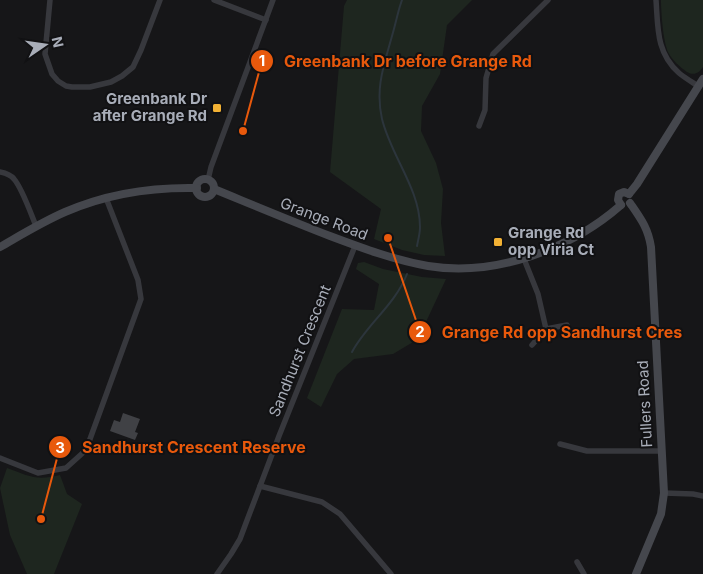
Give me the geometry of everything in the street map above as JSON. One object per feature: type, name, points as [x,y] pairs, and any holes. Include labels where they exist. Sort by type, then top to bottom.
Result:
[{"type":"street","points":[[50,0],[45,54],[52,74],[58,81],[72,87],[111,82],[133,67],[160,0]]},
{"type":"street","points":[[214,0],[266,20]]},
{"type":"street","points":[[208,180],[211,167],[273,0]]},
{"type":"street","points":[[479,126],[485,110],[486,78],[493,54],[548,0]]},
{"type":"street","points":[[656,0],[658,33],[664,54],[668,62],[698,86]]},
{"type":"street","points":[[630,194],[703,79]]},
{"type":"street","points":[[0,172],[13,178],[20,189],[36,226]]},
{"type":"street","points":[[208,180],[212,183],[214,190],[211,195],[204,197],[198,194],[196,188],[200,181],[208,180]]},
{"type":"street","points":[[0,247],[36,226],[66,212],[106,198],[150,190],[196,188]]},
{"type":"street","name":"Grange Road","points":[[214,190],[355,246],[402,261],[456,268],[491,266],[524,259],[554,248],[607,217],[621,205]]},
{"type":"street","points":[[624,192],[630,194],[632,199],[630,203],[625,206],[621,205],[618,200],[619,194],[624,192]]},
{"type":"street","points":[[0,458],[38,473],[66,468],[86,450],[141,299],[138,280],[106,198]]},
{"type":"street","name":"Fullers Road","points":[[630,203],[644,224],[649,235],[651,247],[664,493],[661,514],[636,574]]},
{"type":"street","name":"Sandhurst Crescent","points":[[217,574],[240,539],[355,246]]},
{"type":"street","points":[[524,259],[538,294],[546,329]]},
{"type":"street","points":[[532,345],[546,329],[567,325]]},
{"type":"street","points":[[560,444],[587,451],[662,451]]},
{"type":"street","points":[[260,486],[322,502],[340,514],[391,574]]},
{"type":"street","points":[[664,493],[703,496]]},
{"type":"street","points":[[577,562],[584,574]]},
{"type":"shaded area","points":[[347,0],[472,0],[447,25],[440,74],[422,106],[421,131],[436,163],[443,189],[441,223],[445,256],[424,255],[402,250],[374,239],[381,209],[330,172],[344,6]]},
{"type":"shaded area","points":[[661,0],[703,0],[703,67],[700,71],[692,74],[684,70],[668,52],[664,34]]},
{"type":"shaded area","points":[[364,262],[383,269],[422,277],[446,279],[418,339],[393,354],[354,359],[337,374],[321,407],[307,398],[342,309],[374,310],[379,284],[356,269],[358,263]]},
{"type":"shaded area","points":[[7,468],[38,478],[60,475],[67,494],[82,504],[54,574],[27,574],[10,535],[0,488]]},
{"type":"building","points":[[123,413],[140,419],[135,432],[138,433],[135,440],[110,431],[114,420],[120,422]]},
{"type":"waterway","points":[[402,0],[381,77],[379,97],[386,133],[410,186],[419,213],[420,227],[417,246]]},
{"type":"waterway","points":[[352,352],[365,332],[388,305],[407,274]]},
{"type":"place","name":"Greenbank Dr after Grange Rd","points":[[217,108]]},
{"type":"place","name":"Greenbank Dr before Grange Rd","points":[[243,131]]},
{"type":"place","name":"Grange Rd opp Sandhurst Cres","points":[[388,238]]},
{"type":"place","name":"Grange Rd opp Viria Ct","points":[[498,242]]},
{"type":"place","name":"Sandhurst Crescent Reserve","points":[[41,519]]}]
